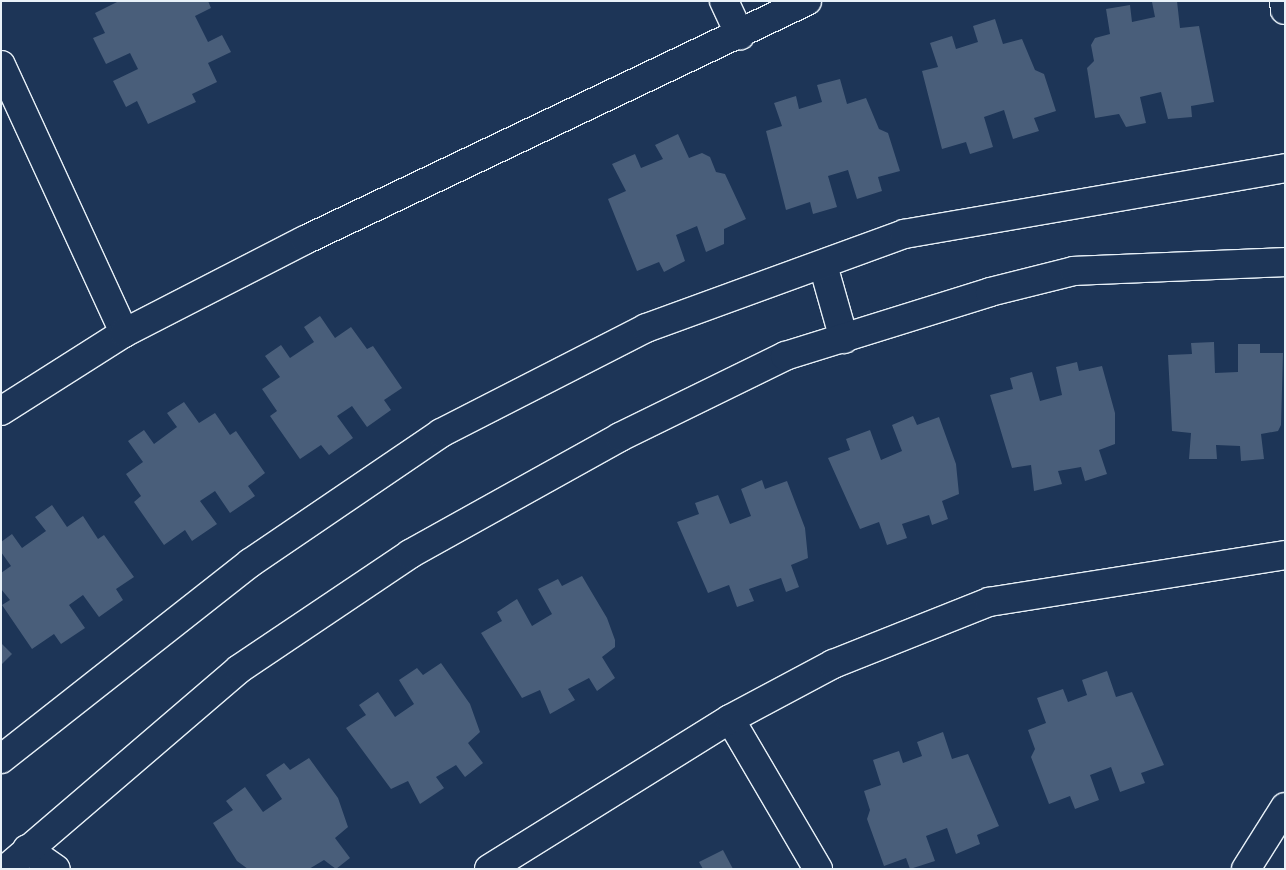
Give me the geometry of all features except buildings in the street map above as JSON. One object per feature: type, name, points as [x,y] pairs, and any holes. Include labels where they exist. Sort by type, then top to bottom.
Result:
[{"type":"street","points":[[724,1],[740,36]]},
{"type":"street","points":[[1,411],[124,333],[305,240],[740,36],[807,1]]},
{"type":"street","points":[[1284,1],[1285,10]]},
{"type":"street","points":[[1,65],[124,333]]},
{"type":"street","points":[[1,759],[250,563],[441,433],[646,328],[824,265],[904,234],[1285,168]]},
{"type":"street","points":[[6,869],[239,669],[410,554],[620,437],[785,356],[990,292],[1074,272],[1285,262]]},
{"type":"street","points":[[824,265],[844,339]]},
{"type":"street","points":[[489,869],[730,719],[833,664],[989,602],[1285,555]]},
{"type":"street","points":[[730,719],[818,869]]},
{"type":"street","points":[[1246,869],[1285,807]]},
{"type":"street","points":[[27,849],[56,869]]}]
